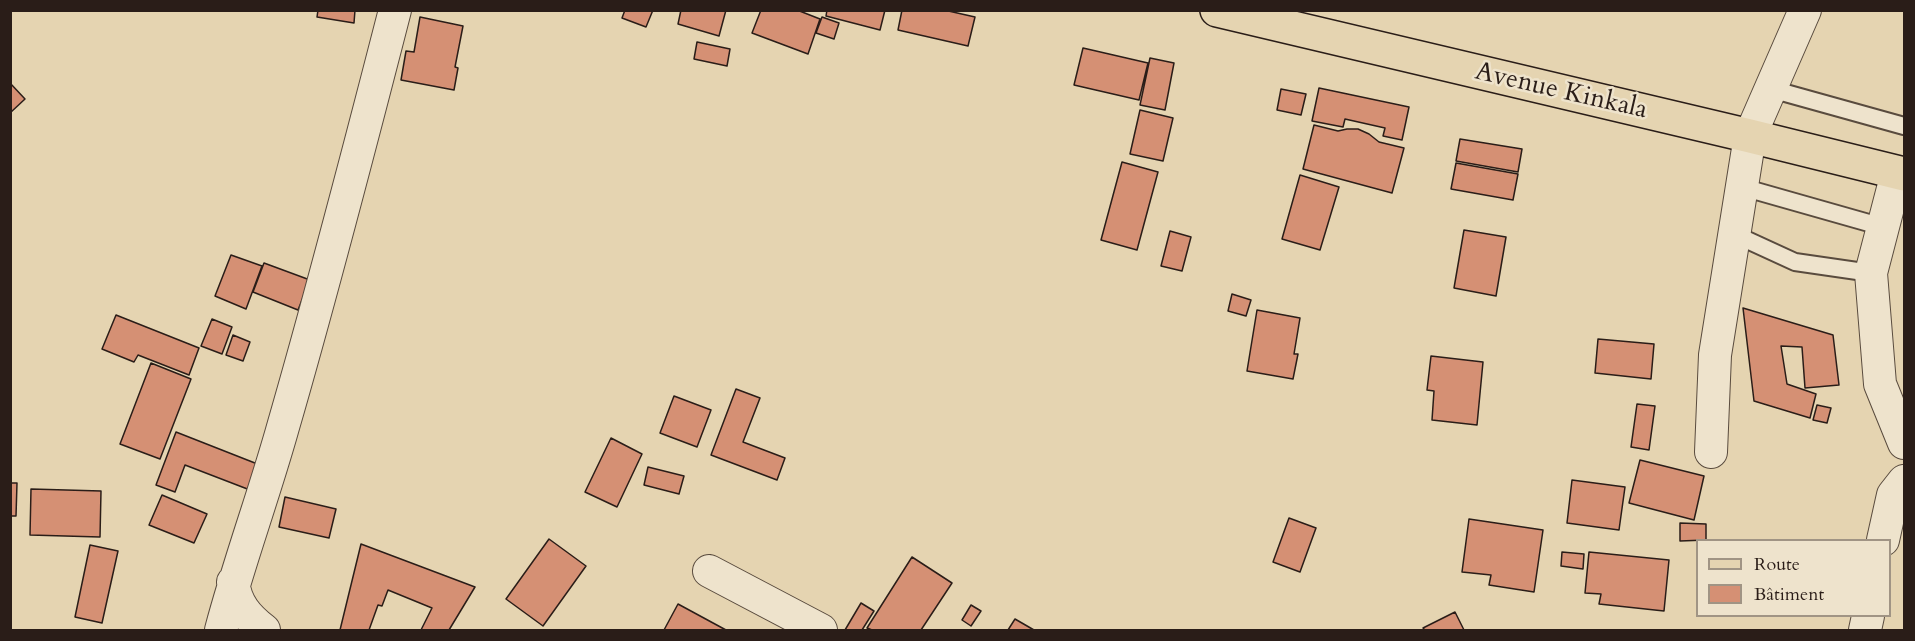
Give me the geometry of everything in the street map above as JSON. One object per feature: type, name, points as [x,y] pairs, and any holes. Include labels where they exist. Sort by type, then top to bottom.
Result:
[{"type":"main road","name":"Avenue Kinkala","points":[[1217,10],[1901,174]]},
{"type":"street","points":[[221,630],[233,582],[264,493],[322,293],[395,10]]},
{"type":"street","points":[[1711,452],[1715,355],[1750,136],[1805,10]]},
{"type":"street","points":[[1901,174],[1882,227],[1871,273],[1880,384],[1905,443]]},
{"type":"street","points":[[1883,539],[1893,495],[1905,481]]},
{"type":"street","points":[[709,571],[821,630]]},
{"type":"street","points":[[233,582],[235,594],[246,615],[264,630]]},
{"type":"lane","points":[[1771,89],[1905,126]]},
{"type":"lane","points":[[1742,188],[1882,227]]},
{"type":"lane","points":[[1734,234],[1795,262],[1871,273]]},
{"type":"building","points":[[318,10],[355,10],[354,23],[317,17]]},
{"type":"building","points":[[625,10],[653,10],[646,27],[622,18]]},
{"type":"building","points":[[681,10],[726,10],[719,36],[678,24]]},
{"type":"building","points":[[761,10],[797,10],[820,19],[808,54],[752,33]]},
{"type":"building","points":[[827,10],[885,10],[880,30],[826,16]]},
{"type":"building","points":[[902,10],[944,10],[975,17],[968,46],[898,30]]},
{"type":"building","points":[[420,17],[463,26],[455,67],[458,68],[454,90],[401,80],[406,51],[414,52]]},
{"type":"building","points":[[822,17],[839,23],[834,39],[816,33]]},
{"type":"building","points":[[697,42],[730,49],[727,66],[694,59]]},
{"type":"building","points":[[1083,48],[1148,63],[1139,100],[1074,85]]},
{"type":"building","points":[[1150,58],[1174,63],[1165,110],[1140,105]]},
{"type":"building","points":[[10,83],[25,99],[10,113]]},
{"type":"building","points":[[1319,88],[1409,107],[1402,140],[1383,136],[1385,128],[1345,119],[1343,127],[1312,121]]},
{"type":"building","points":[[1281,89],[1306,94],[1301,115],[1277,110]]},
{"type":"building","points":[[1140,110],[1173,118],[1163,161],[1130,154]]},
{"type":"building","points":[[1314,125],[1338,131],[1358,129],[1379,142],[1404,148],[1392,193],[1303,169]]},
{"type":"building","points":[[1460,139],[1522,149],[1518,172],[1456,161]]},
{"type":"building","points":[[1122,162],[1158,172],[1137,250],[1101,240]]},
{"type":"building","points":[[1456,163],[1518,174],[1513,200],[1451,189]]},
{"type":"building","points":[[1300,175],[1339,187],[1320,250],[1282,239]]},
{"type":"building","points":[[1464,230],[1506,237],[1496,296],[1454,288]]},
{"type":"building","points":[[1170,231],[1191,237],[1182,271],[1161,266]]},
{"type":"building","points":[[231,255],[262,266],[246,309],[215,296]]},
{"type":"building","points":[[264,263],[310,280],[298,310],[253,292]]},
{"type":"building","points":[[1232,294],[1251,300],[1246,316],[1228,311]]},
{"type":"building","points":[[1743,308],[1833,335],[1839,385],[1805,388],[1802,347],[1781,346],[1787,384],[1816,394],[1810,418],[1754,401]]},
{"type":"building","points":[[1257,310],[1300,318],[1294,354],[1298,354],[1293,379],[1247,371]]},
{"type":"building","points":[[116,315],[199,348],[189,375],[138,355],[134,362],[102,349]]},
{"type":"building","points":[[212,319],[232,327],[222,354],[201,346]]},
{"type":"building","points":[[233,335],[250,342],[243,361],[226,355]]},
{"type":"building","points":[[1598,339],[1654,344],[1651,379],[1595,373]]},
{"type":"building","points":[[1431,356],[1483,362],[1477,425],[1432,420],[1434,391],[1427,390]]},
{"type":"building","points":[[151,363],[191,379],[160,459],[120,444]]},
{"type":"building","points":[[736,389],[760,398],[743,442],[785,458],[777,480],[711,455]]},
{"type":"building","points":[[674,396],[711,410],[697,447],[660,433]]},
{"type":"building","points":[[1637,404],[1655,406],[1649,450],[1631,447]]},
{"type":"building","points":[[1817,405],[1831,408],[1827,423],[1813,420]]},
{"type":"building","points":[[176,432],[260,465],[250,490],[185,465],[175,492],[156,485]]},
{"type":"building","points":[[611,438],[642,454],[617,507],[585,492]]},
{"type":"building","points":[[1640,460],[1704,476],[1694,520],[1629,503]]},
{"type":"building","points":[[648,467],[684,476],[679,494],[644,485]]},
{"type":"building","points":[[1572,480],[1625,487],[1619,530],[1567,523]]},
{"type":"building","points":[[10,483],[17,483],[16,516],[10,516]]},
{"type":"building","points":[[31,489],[101,491],[100,537],[30,535]]},
{"type":"building","points":[[162,495],[207,514],[194,543],[149,525]]},
{"type":"building","points":[[285,497],[336,509],[329,538],[279,527]]},
{"type":"building","points":[[1289,518],[1316,528],[1300,572],[1273,562]]},
{"type":"building","points":[[1469,519],[1543,530],[1534,592],[1489,585],[1491,575],[1462,572]]},
{"type":"building","points":[[1680,523],[1706,524],[1706,539],[1680,541]]},
{"type":"building","points":[[549,539],[586,566],[543,626],[506,599]]},
{"type":"building","points":[[361,544],[475,587],[449,630],[421,630],[432,608],[388,590],[382,606],[378,605],[369,630],[340,630]]},
{"type":"building","points":[[90,545],[118,551],[102,623],[75,617]]},
{"type":"building","points":[[1562,552],[1584,554],[1583,569],[1561,566]]},
{"type":"building","points":[[1589,552],[1669,560],[1664,611],[1599,604],[1601,594],[1585,593]]},
{"type":"building","points":[[912,557],[952,583],[921,630],[872,630],[867,628]]},
{"type":"building","points":[[861,603],[874,611],[862,630],[845,630]]},
{"type":"building","points":[[678,604],[726,630],[664,630]]},
{"type":"building","points":[[971,605],[981,611],[971,626],[962,620]]},
{"type":"building","points":[[1455,612],[1464,630],[1425,630],[1423,628]]},
{"type":"building","points":[[1015,619],[1034,630],[1008,630]]}]
